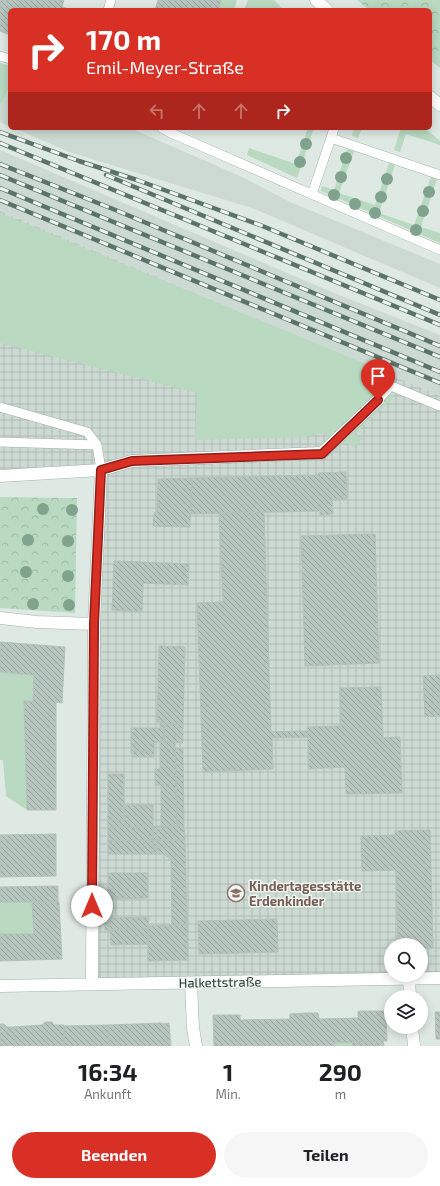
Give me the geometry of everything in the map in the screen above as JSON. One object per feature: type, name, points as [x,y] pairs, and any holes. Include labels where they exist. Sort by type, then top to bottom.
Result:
[{"type":"street","points":[[316,0],[325,8]]},
{"type":"street","points":[[432,99],[440,105]]},
{"type":"street","points":[[0,476],[101,470],[132,461],[322,454],[378,400]]},
{"type":"street","points":[[92,984],[94,624],[101,470]]},
{"type":"street","points":[[0,618],[37,622],[94,624]]},
{"type":"street","name":"Halkettstraße","points":[[428,978],[440,978]]},
{"type":"street","name":"Halkettstraße","points":[[0,986],[384,979]]},
{"type":"street","points":[[191,983],[193,1028],[196,1046]]},
{"type":"street","points":[[413,1034],[414,1046]]},
{"type":"lane","points":[[166,130],[440,250]]},
{"type":"lane","points":[[312,194],[333,130]]},
{"type":"lane","points":[[331,138],[440,175]]},
{"type":"lane","points":[[378,400],[392,386],[440,406]]},
{"type":"lane","points":[[0,407],[87,432],[97,445],[101,470]]},
{"type":"lane","points":[[0,442],[97,445]]},
{"type":"shaded area","points":[[8,89],[8,126],[0,122],[0,103],[2,104]]},
{"type":"shaded area","points":[[19,130],[135,130],[240,176],[290,202],[440,264],[440,288],[252,208],[69,152]]},
{"type":"shaded area","points":[[0,150],[334,293],[440,335],[440,396],[0,211]]},
{"type":"shaded area","points":[[0,211],[440,396],[440,978],[428,978],[428,938],[384,938],[384,979],[92,984],[101,470],[0,476]]},
{"type":"green space","points":[[221,0],[237,0],[235,8],[219,8]]},
{"type":"green space","points":[[248,0],[274,0],[282,8],[245,8]]},
{"type":"green space","points":[[357,0],[440,0],[440,68],[432,62],[432,8],[367,8]]},
{"type":"green space","points":[[0,63],[8,65],[8,89],[2,104],[0,103]]},
{"type":"green space","points":[[307,130],[313,130],[297,178],[247,155],[249,148],[296,164]]},
{"type":"green space","points":[[354,130],[361,130],[358,138],[352,136]]},
{"type":"green space","points":[[400,130],[427,130],[440,141],[440,145],[406,134],[400,152],[394,150]]},
{"type":"green space","points":[[347,149],[354,151],[339,193],[375,205],[389,163],[395,165],[379,213],[414,225],[431,177],[437,179],[421,227],[440,233],[440,243],[321,191],[322,186],[334,190]]},
{"type":"green space","points":[[0,213],[373,367],[360,381],[395,396],[355,434],[362,439],[355,447],[322,433],[305,437],[195,440],[197,393],[0,343]]},
{"type":"green space","points":[[0,497],[77,498],[75,613],[0,608]]},
{"type":"green space","points":[[0,672],[34,675],[33,702],[24,701],[27,810],[6,796],[3,760],[0,760]]},
{"type":"green space","points":[[0,902],[32,902],[34,934],[0,934]]},
{"type":"green space","points":[[352,1042],[353,1046],[334,1046],[334,1043]]},
{"type":"building","points":[[0,0],[64,0],[62,7],[66,8],[8,8],[8,34],[0,31]]},
{"type":"building","points":[[158,0],[221,0],[219,8],[156,8]]},
{"type":"building","points":[[346,472],[347,499],[332,500],[333,514],[320,515],[320,511],[190,514],[192,478],[318,475],[318,473]]},
{"type":"building","points":[[192,478],[190,527],[153,526],[154,513],[157,513],[158,479]]},
{"type":"building","points":[[264,512],[271,732],[307,731],[308,737],[272,738],[273,769],[203,772],[197,603],[223,602],[219,513]]},
{"type":"building","points":[[375,534],[379,663],[305,666],[301,536]]},
{"type":"building","points":[[114,561],[189,564],[188,585],[143,583],[142,612],[112,610]]},
{"type":"building","points":[[0,642],[65,647],[62,703],[56,702],[56,810],[27,810],[24,701],[33,702],[34,675],[0,672]]},
{"type":"building","points":[[159,646],[185,647],[183,724],[165,724],[164,722],[157,722]]},
{"type":"building","points":[[440,675],[440,716],[425,717],[423,676]]},
{"type":"building","points":[[381,687],[383,738],[400,737],[402,793],[346,794],[345,767],[309,769],[307,727],[341,726],[340,688]]},
{"type":"building","points":[[160,722],[164,722],[164,742],[154,742],[154,751],[131,751],[131,728],[160,728]]},
{"type":"building","points":[[165,724],[183,724],[183,743],[164,742]]},
{"type":"building","points":[[160,742],[175,742],[177,826],[161,827],[161,785],[155,785],[155,769],[160,769]]},
{"type":"building","points":[[175,748],[183,749],[184,826],[177,826]]},
{"type":"building","points":[[131,751],[154,751],[154,757],[132,757]]},
{"type":"building","points":[[108,774],[124,774],[124,820],[108,820]]},
{"type":"building","points":[[124,805],[153,805],[153,827],[108,827],[108,820],[124,820]]},
{"type":"building","points":[[153,826],[157,826],[157,840],[153,840]]},
{"type":"building","points":[[157,826],[184,826],[185,840],[157,840]]},
{"type":"building","points":[[108,827],[153,827],[153,840],[108,841]]},
{"type":"building","points":[[430,830],[433,948],[428,948],[428,938],[398,938],[396,870],[362,871],[361,836],[395,835],[395,831]]},
{"type":"building","points":[[56,834],[56,876],[0,877],[0,835]]},
{"type":"building","points":[[153,840],[157,840],[157,854],[154,854]]},
{"type":"building","points":[[153,840],[154,854],[108,854],[108,841]]},
{"type":"building","points":[[157,840],[185,840],[187,924],[172,925],[171,860],[164,854],[157,854]]},
{"type":"building","points":[[108,873],[148,873],[148,898],[109,899]]},
{"type":"building","points":[[58,886],[58,902],[0,902],[0,887]]},
{"type":"building","points":[[32,902],[59,902],[62,959],[0,961],[0,934],[34,934]]},
{"type":"building","points":[[149,917],[148,929],[109,930],[110,918]]},
{"type":"building","points":[[277,919],[278,952],[199,954],[198,921]]},
{"type":"building","points":[[108,922],[109,930],[105,930],[105,923]]},
{"type":"building","points":[[187,924],[188,960],[148,961],[148,926]]},
{"type":"building","points":[[148,929],[148,944],[111,945],[110,930]]},
{"type":"building","points":[[358,1011],[384,1011],[384,1034],[387,1034],[387,1041],[334,1043],[334,1046],[214,1046],[213,1015],[240,1015],[240,1020],[290,1019],[290,1014],[305,1013],[318,1013],[319,1019],[358,1018]]},
{"type":"building","points":[[435,1012],[440,1012],[440,1039],[436,1039]]},
{"type":"building","points":[[45,1022],[52,1022],[54,1025],[64,1025],[64,1046],[15,1046],[14,1027],[42,1025]]},
{"type":"building","points":[[169,1023],[171,1046],[109,1046],[109,1025]]},
{"type":"building","points":[[0,1024],[4,1024],[7,1027],[14,1027],[15,1046],[0,1046]]},
{"type":"building","points":[[109,1025],[109,1046],[64,1046],[64,1026]]},
{"type":"building","points":[[383,1041],[384,1046],[353,1046],[352,1042]]},
{"type":"railway","points":[[0,132],[260,225],[440,300]]},
{"type":"railway","points":[[0,143],[440,325]]},
{"type":"railway","points":[[0,164],[113,209],[440,346]]},
{"type":"railway","points":[[0,175],[440,357]]},
{"type":"railway","points":[[106,175],[440,315]]},
{"type":"railway","points":[[0,188],[440,372]]},
{"type":"railway","points":[[0,200],[440,383]]},
{"type":"place","name":"Kindertagesstätte Erdenkinder","points":[[236,893]]},
{"type":"route","points":[[92,906],[94,624],[101,470],[132,461],[322,454],[378,400]]}]
